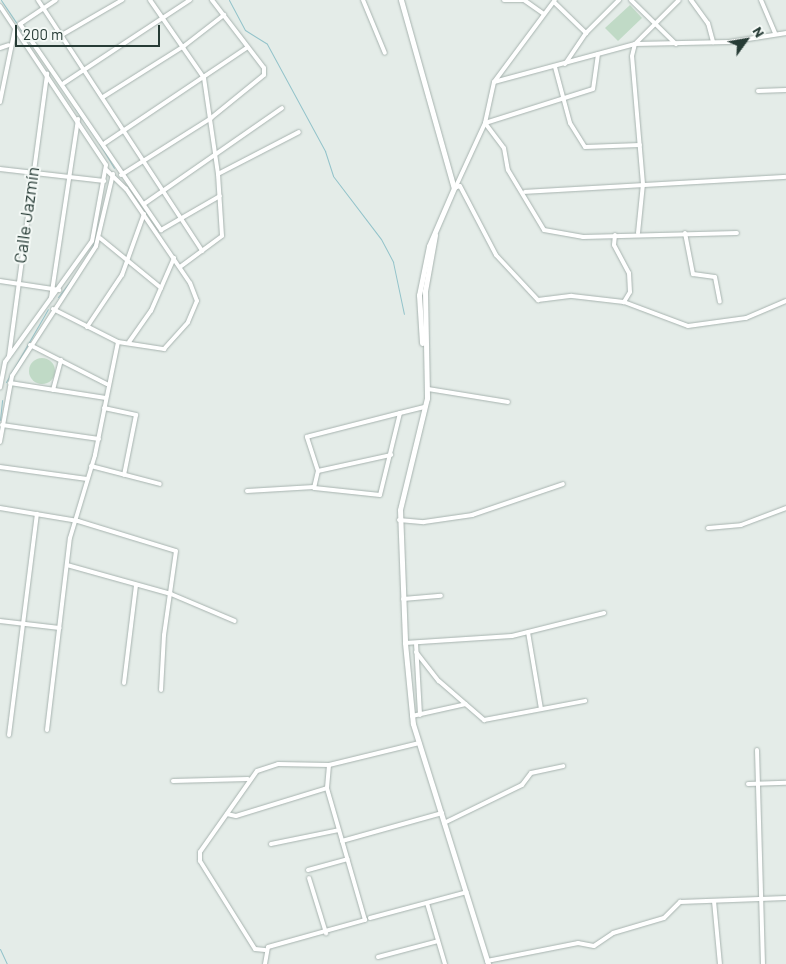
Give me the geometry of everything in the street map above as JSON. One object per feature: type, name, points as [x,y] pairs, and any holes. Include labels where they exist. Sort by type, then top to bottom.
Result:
[{"type":"street","points":[[38,0],[202,251]]},
{"type":"street","points":[[0,102],[2,78],[15,28],[56,0]]},
{"type":"street","points":[[60,36],[122,0]]},
{"type":"street","points":[[150,0],[184,46],[204,78],[218,174],[222,236],[180,267]]},
{"type":"street","points":[[64,83],[190,0]]},
{"type":"street","points":[[116,176],[123,174],[143,159],[211,118],[264,75],[248,47],[212,0]]},
{"type":"street","points":[[363,0],[385,54]]},
{"type":"street","points":[[400,0],[455,186],[496,255],[532,298],[572,296],[624,302],[688,326],[746,318],[786,302]]},
{"type":"street","points":[[504,0],[524,0],[544,14]]},
{"type":"street","points":[[565,64],[586,33],[619,0]]},
{"type":"street","points":[[631,0],[676,44]]},
{"type":"street","points":[[638,233],[643,184],[632,56],[635,44],[679,0]]},
{"type":"street","points":[[691,0],[708,23],[713,42]]},
{"type":"street","points":[[761,0],[776,34]]},
{"type":"street","points":[[586,33],[555,1],[544,14],[494,82],[485,123],[455,186],[435,235],[425,291],[424,346],[428,389],[407,469],[399,520],[405,643],[412,716],[418,743],[467,892],[487,962],[578,943],[594,946],[613,933],[664,918],[676,903],[786,898]]},
{"type":"street","points":[[0,6],[104,157],[106,170],[92,241],[59,290],[9,356],[0,390],[8,392]]},
{"type":"street","points":[[103,97],[184,46],[224,15]]},
{"type":"street","points":[[20,24],[64,83],[161,230],[183,220],[220,196]]},
{"type":"street","points":[[494,82],[635,44],[713,42],[786,33]]},
{"type":"street","points":[[0,48],[9,46]]},
{"type":"street","points":[[105,143],[248,47]]},
{"type":"street","points":[[485,123],[562,100],[596,86],[598,54]]},
{"type":"street","points":[[555,67],[562,100],[584,147],[640,144]]},
{"type":"street","name":"Calle Jazmín","points":[[9,356],[17,283],[47,74]]},
{"type":"street","points":[[758,91],[786,90]]},
{"type":"street","points":[[144,204],[164,192],[282,108]]},
{"type":"street","points":[[78,119],[67,177],[51,288],[51,299],[54,308],[118,342],[129,342],[164,349],[188,322],[196,292],[116,176],[106,170]]},
{"type":"street","points":[[485,123],[504,148],[508,170],[525,192],[548,234],[737,233]]},
{"type":"street","points":[[218,174],[299,132]]},
{"type":"street","points":[[0,168],[104,181]]},
{"type":"street","points":[[0,442],[10,383],[30,345],[100,238],[116,176]]},
{"type":"street","points":[[525,192],[786,177]]},
{"type":"street","points":[[87,327],[128,263],[144,214]]},
{"type":"street","points":[[685,233],[693,274],[715,277],[720,302]]},
{"type":"street","points":[[615,235],[614,245],[629,273],[624,302]]},
{"type":"street","points":[[100,238],[128,263],[161,288]]},
{"type":"street","points":[[129,342],[161,288],[174,258]]},
{"type":"street","points":[[0,280],[59,290]]},
{"type":"street","points":[[47,730],[70,538],[78,521],[87,479],[99,439],[107,384],[118,342]]},
{"type":"street","points":[[30,345],[107,384]]},
{"type":"street","points":[[53,390],[61,360]]},
{"type":"street","points":[[10,383],[106,398]]},
{"type":"street","points":[[428,389],[508,402]]},
{"type":"street","points":[[314,487],[318,471],[307,437],[424,407]]},
{"type":"street","points":[[104,408],[136,415],[124,474]]},
{"type":"street","points":[[248,491],[314,487],[377,497],[382,492],[400,413]]},
{"type":"street","points":[[2,425],[99,439]]},
{"type":"street","points":[[318,471],[391,455]]},
{"type":"street","points":[[0,466],[87,479]]},
{"type":"street","points":[[91,466],[160,484]]},
{"type":"street","points":[[399,520],[424,522],[472,515],[563,484]]},
{"type":"street","points":[[0,508],[78,521],[176,550],[161,690]]},
{"type":"street","points":[[708,528],[742,525],[786,508]]},
{"type":"street","points":[[9,735],[22,624],[38,514]]},
{"type":"street","points":[[67,565],[171,594],[235,621]]},
{"type":"street","points":[[124,683],[136,585]]},
{"type":"street","points":[[403,599],[441,596]]},
{"type":"street","points":[[405,643],[528,632],[604,613]]},
{"type":"street","points":[[0,621],[60,628]]},
{"type":"street","points":[[528,632],[541,709]]},
{"type":"street","points":[[416,643],[420,715]]},
{"type":"street","points":[[416,652],[439,680],[484,720],[585,701]]},
{"type":"street","points":[[412,716],[466,704]]},
{"type":"street","points":[[329,765],[327,788],[365,920],[265,950],[255,949],[199,859],[248,779],[272,764],[329,765],[418,743]]},
{"type":"street","points":[[757,750],[764,964]]},
{"type":"street","points":[[444,823],[522,784],[531,773],[563,766]]},
{"type":"street","points":[[173,781],[248,779]]},
{"type":"street","points":[[748,784],[786,783]]},
{"type":"street","points":[[227,814],[236,816],[327,788]]},
{"type":"street","points":[[342,841],[442,813]]},
{"type":"street","points":[[271,844],[339,830]]},
{"type":"street","points":[[308,870],[348,859]]},
{"type":"street","points":[[309,878],[326,933]]},
{"type":"street","points":[[370,918],[467,892]]},
{"type":"street","points":[[714,901],[720,964]]},
{"type":"street","points":[[427,903],[445,964]]},
{"type":"street","points":[[378,957],[438,941]]},
{"type":"street","points":[[265,950],[265,964]]},
{"type":"green space","points":[[630,5],[642,18],[618,41],[605,28]]},
{"type":"green space","points":[[42,358],[51,362],[55,371],[51,380],[42,384],[33,380],[29,371],[33,362]]},
{"type":"waterway","points":[[1,0],[16,22]]},
{"type":"waterway","points":[[229,0],[245,30],[267,44],[325,151],[333,176],[381,239],[393,262],[404,314]]},
{"type":"waterway","points":[[20,29],[31,43]]},
{"type":"waterway","points":[[75,108],[97,140]]},
{"type":"waterway","points":[[99,143],[114,168]]},
{"type":"waterway","points":[[89,254],[97,235]]},
{"type":"waterway","points":[[58,297],[76,274]]},
{"type":"waterway","points":[[6,382],[48,309]]},
{"type":"waterway","points":[[0,420],[2,400]]},
{"type":"waterway","points":[[0,949],[7,964]]}]
